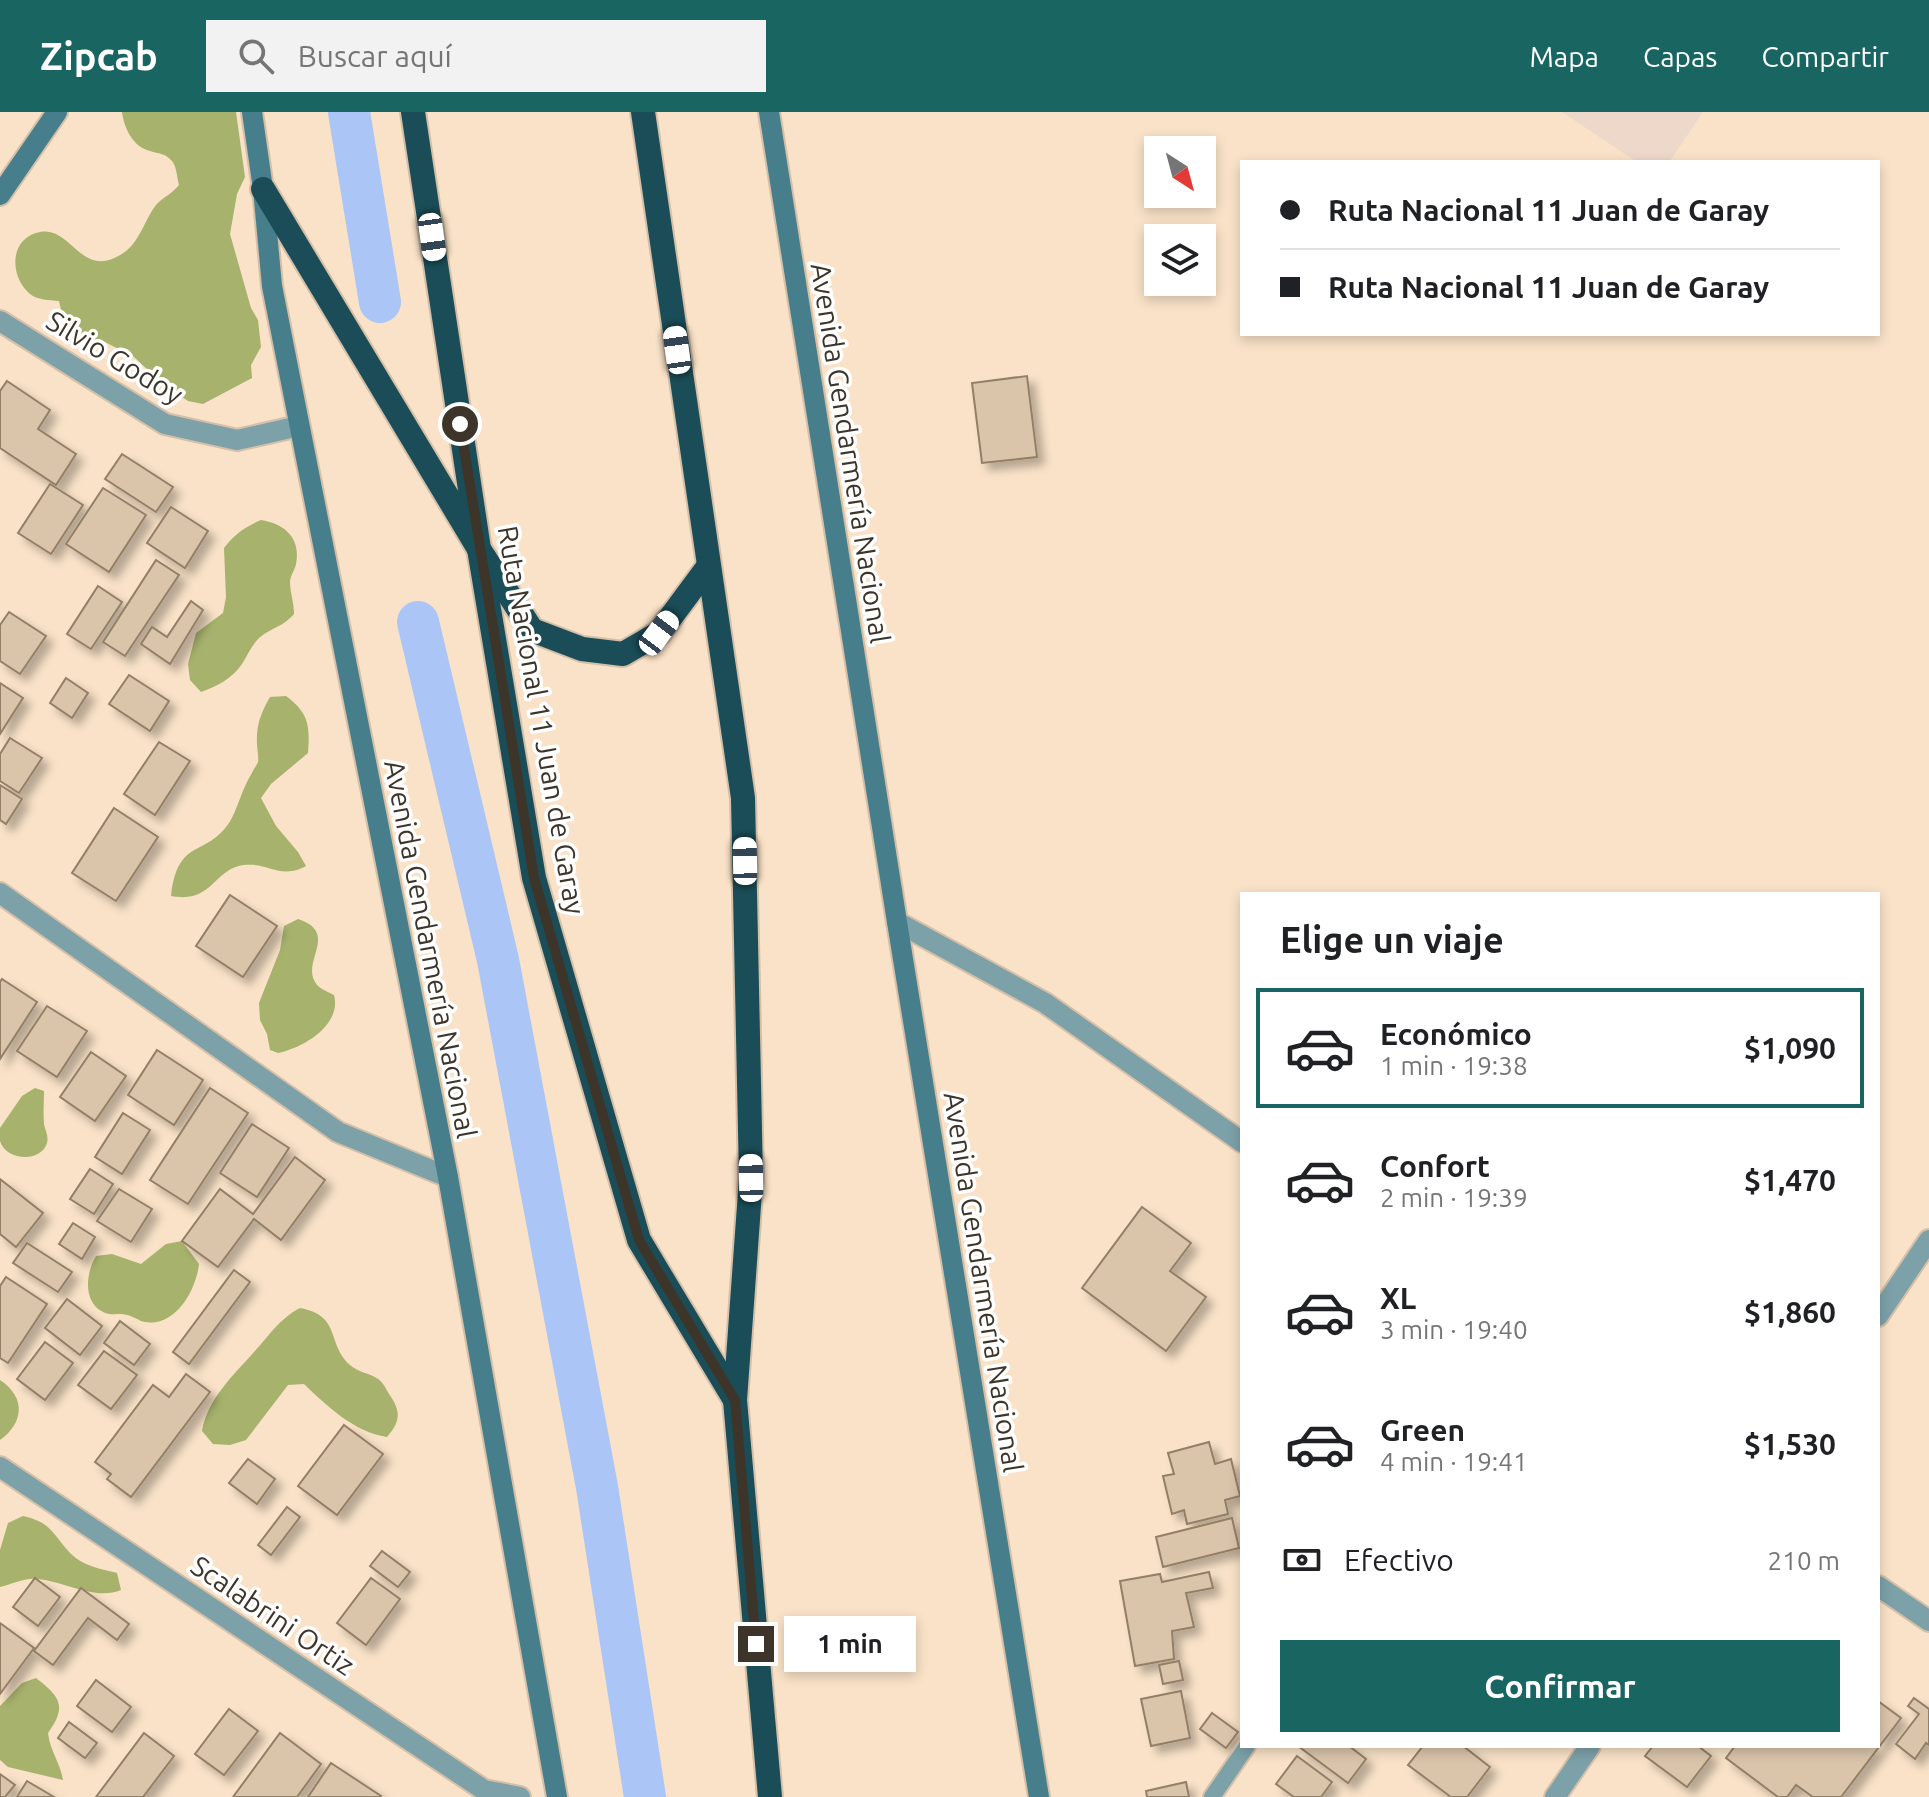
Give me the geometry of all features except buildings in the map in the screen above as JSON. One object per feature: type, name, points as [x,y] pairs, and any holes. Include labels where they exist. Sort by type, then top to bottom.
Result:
[{"type":"highway","name":"Ruta Nacional 11 Juan de Garay","points":[[413,112],[479,549],[534,878],[639,1240],[735,1400]]},
{"type":"highway","name":"Ruta Nacional 11 Juan de Garay","points":[[648,119],[708,567],[743,798],[751,1178],[735,1400],[770,1797]]},
{"type":"highway","points":[[263,189],[479,549],[532,630],[582,649],[623,654],[659,633],[708,567]]},
{"type":"main road","points":[[0,195],[57,112]]},
{"type":"main road","name":"Avenida Gendarmería Nacional","points":[[252,112],[272,286],[448,1177],[557,1797]]},
{"type":"main road","name":"Avenida Gendarmería Nacional","points":[[769,112],[1039,1797]]},
{"type":"street","name":"Silvio Godoy","points":[[0,321],[165,424],[237,440],[299,426]]},
{"type":"street","points":[[0,893],[338,1132],[448,1177]]},
{"type":"street","points":[[897,922],[1045,1003],[1240,1141]]},
{"type":"street","points":[[1880,1313],[1929,1240]]},
{"type":"street","points":[[0,1492],[6,1471]]},
{"type":"street","name":"Scalabrini Ortiz","points":[[6,1471],[484,1790],[520,1797]]},
{"type":"street","points":[[1880,1587],[1929,1621]]},
{"type":"street","points":[[1555,1797],[1589,1748]]},
{"type":"lane","points":[[1212,1797],[1246,1748]]},
{"type":"shaded area","points":[[1562,112],[1703,112],[1670,160],[1634,160]]},
{"type":"green space","points":[[122,112],[236,112],[245,177],[237,194],[230,234],[251,308],[258,320],[261,347],[251,365],[252,378],[203,404],[188,401],[164,385],[134,357],[105,342],[99,345],[76,335],[67,326],[59,301],[33,296],[18,278],[18,250],[22,242],[40,232],[51,232],[88,258],[99,261],[126,251],[156,205],[179,185],[172,161],[144,149],[134,141]]},
{"type":"green space","points":[[261,520],[284,529],[296,547],[296,564],[290,582],[294,614],[259,638],[229,678],[201,692],[190,680],[188,664],[196,633],[223,613],[226,597],[224,548],[241,531]]},
{"type":"green space","points":[[286,696],[304,714],[309,735],[308,753],[271,784],[261,798],[276,826],[306,866],[282,871],[244,865],[226,872],[196,895],[171,896],[175,877],[186,856],[220,834],[232,818],[258,762],[257,731],[264,708],[270,697]]},
{"type":"green space","points":[[298,919],[310,924],[316,931],[314,980],[334,995],[335,1006],[332,1016],[318,1033],[298,1046],[278,1053],[270,1050],[260,1020],[259,1003],[280,950],[284,926]]},
{"type":"green space","points":[[35,1088],[44,1091],[47,1143],[38,1154],[16,1156],[3,1148],[0,1128],[22,1096]]},
{"type":"green space","points":[[182,1241],[199,1264],[194,1285],[175,1313],[156,1322],[145,1322],[125,1314],[109,1314],[94,1305],[88,1280],[96,1256],[112,1254],[141,1264],[166,1244]]},
{"type":"green space","points":[[300,1308],[322,1317],[350,1365],[383,1384],[398,1416],[392,1431],[387,1437],[363,1430],[332,1409],[304,1384],[288,1385],[246,1440],[230,1445],[213,1444],[202,1431],[216,1398],[275,1328]]},
{"type":"green space","points":[[0,1380],[14,1394],[19,1410],[14,1426],[0,1440]]},
{"type":"green space","points":[[23,1516],[46,1526],[81,1561],[117,1573],[121,1590],[90,1592],[33,1579],[0,1587],[0,1550],[8,1523]]},
{"type":"green space","points":[[36,1678],[51,1691],[58,1703],[58,1716],[48,1733],[63,1780],[8,1767],[0,1760],[0,1706],[22,1683]]},
{"type":"waterway","points":[[349,112],[380,302]]},
{"type":"waterway","points":[[418,622],[498,960],[597,1487],[645,1797]]},
{"type":"route","points":[[460,424],[534,878],[639,1240],[735,1400],[756,1644]]}]
